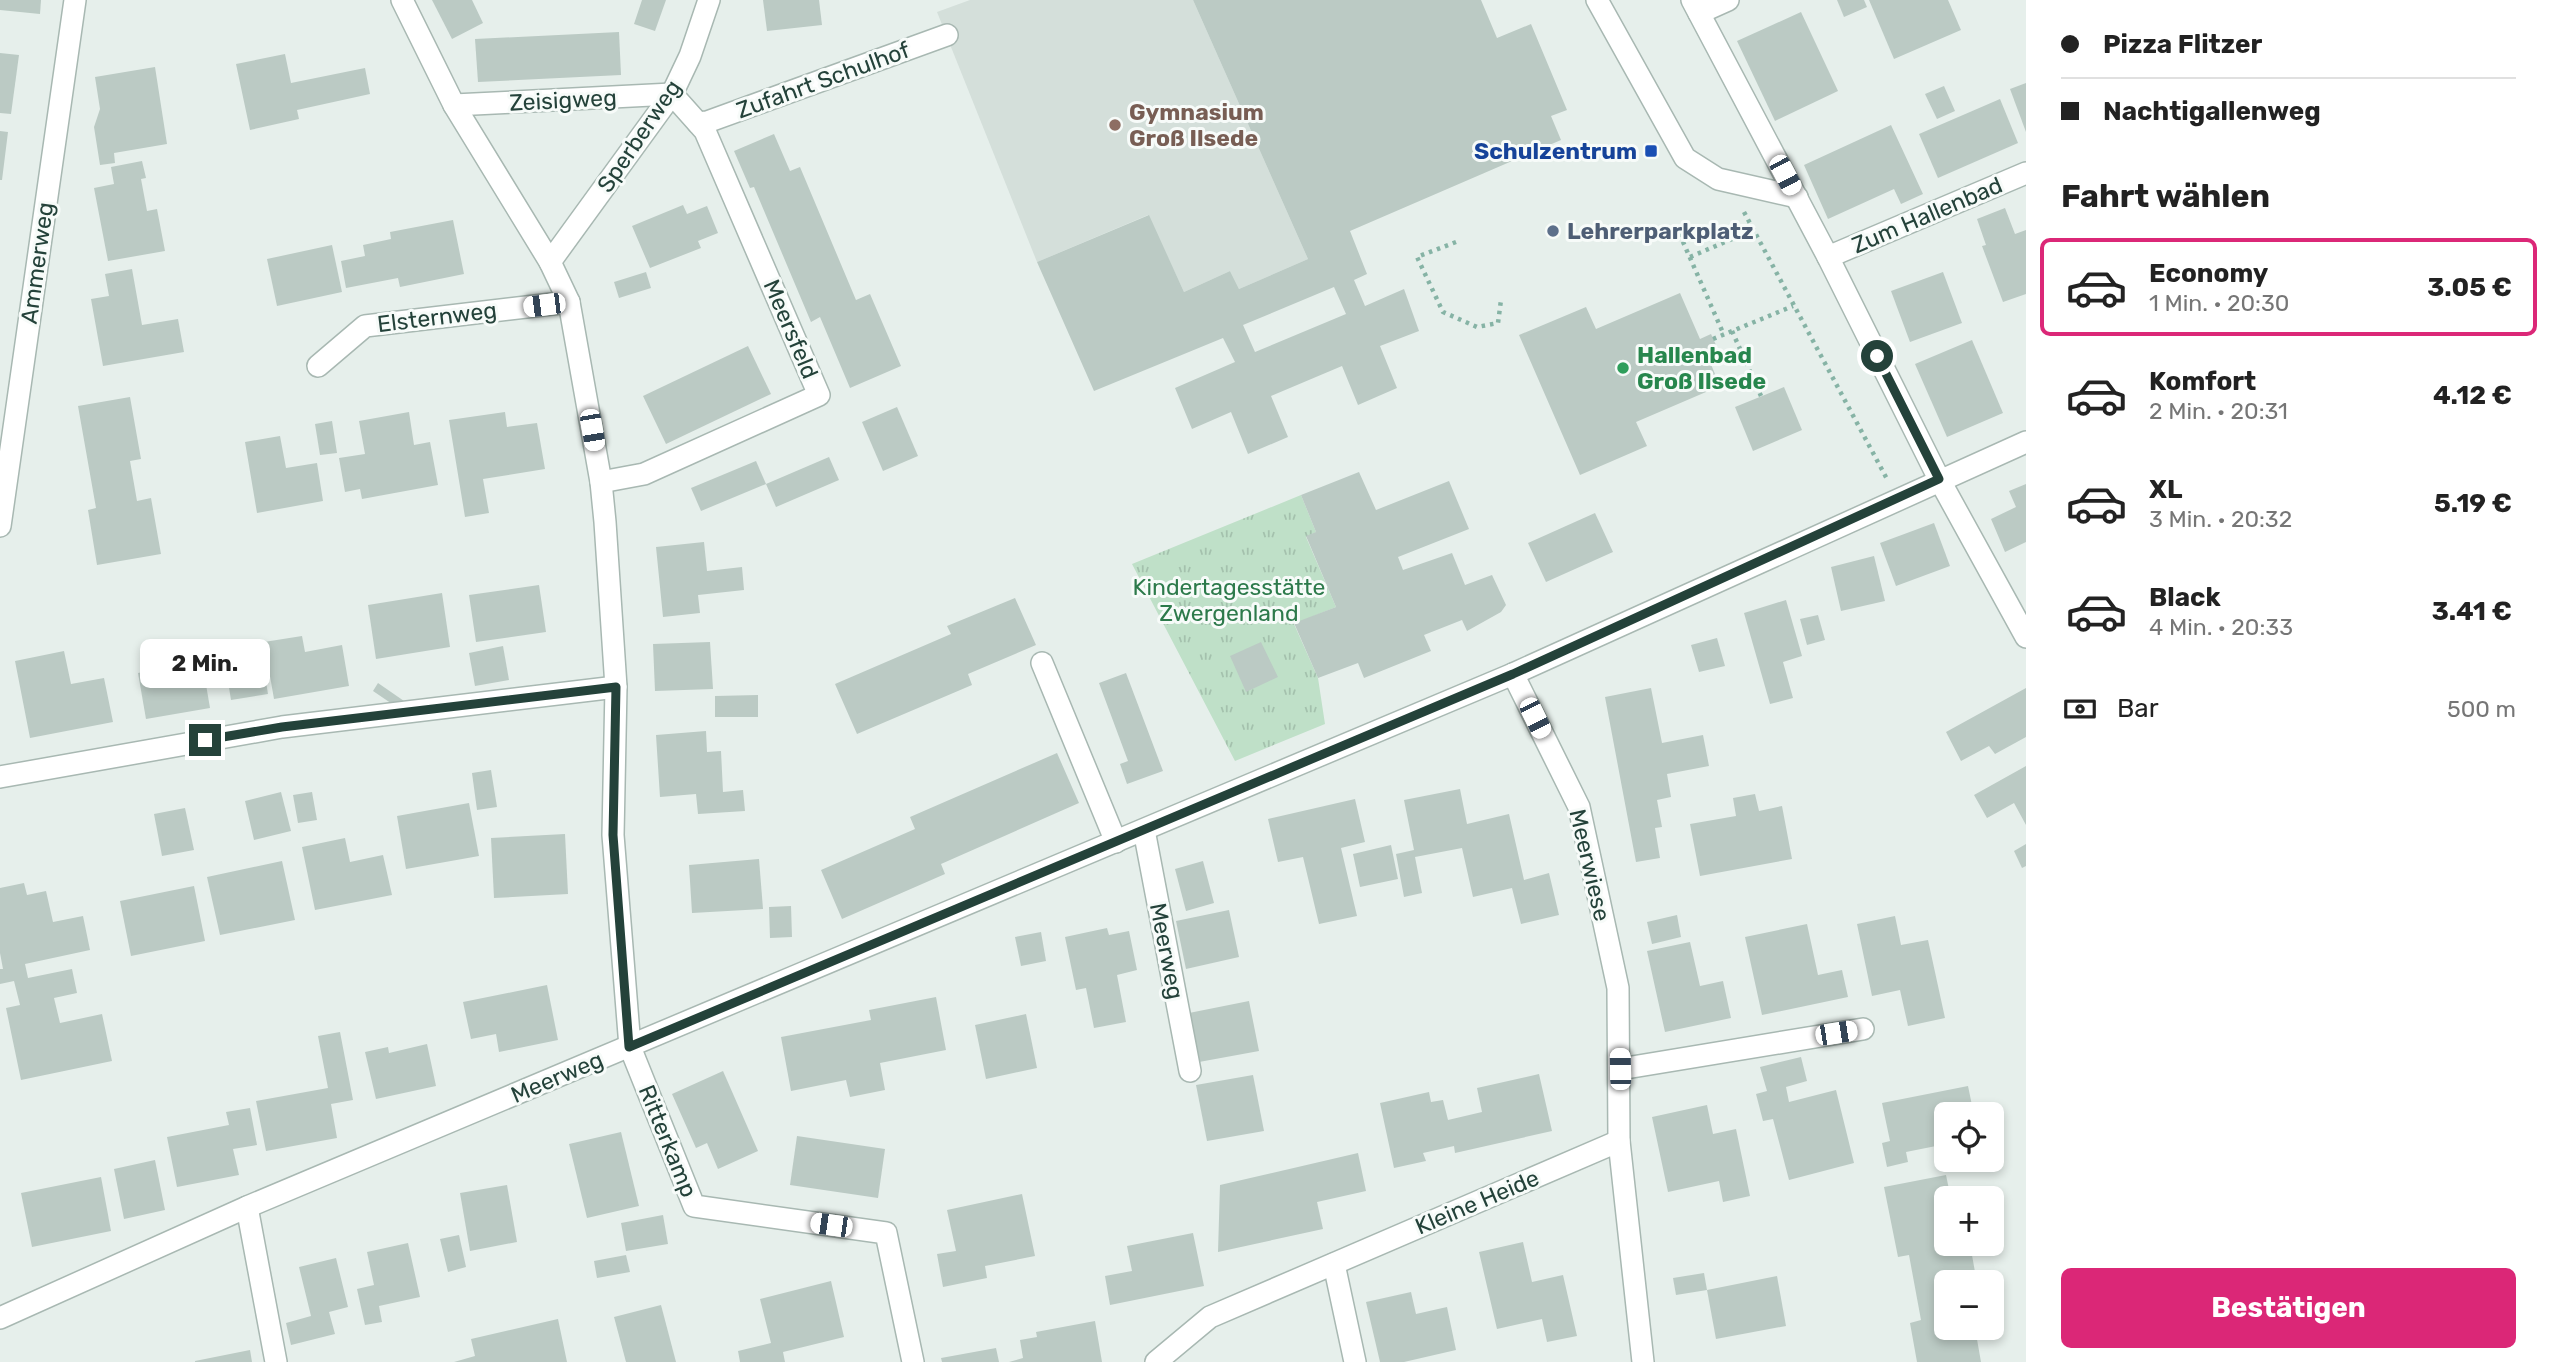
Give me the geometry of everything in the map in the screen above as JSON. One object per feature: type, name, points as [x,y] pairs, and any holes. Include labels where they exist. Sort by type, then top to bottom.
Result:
[{"type":"street","name":"Ammerweg","points":[[0,526],[75,0]]},
{"type":"street","points":[[402,0],[454,105],[550,261],[569,302],[601,482],[616,687],[613,835],[629,1047]]},
{"type":"street","name":"Sperberweg","points":[[550,261],[672,94],[690,56],[709,0]]},
{"type":"street","points":[[1597,0],[1685,158],[1718,179],[1797,197]]},
{"type":"street","points":[[1728,0],[1696,6],[1828,257],[1939,479],[2026,637]]},
{"type":"street","name":"Zufahrt Schulhof","points":[[698,123],[947,35]]},
{"type":"street","name":"Zeisigweg","points":[[454,105],[672,94]]},
{"type":"street","name":"Meersfeld","points":[[601,482],[644,474],[820,395],[705,131],[672,94]]},
{"type":"street","name":"Zum Hallenbad","points":[[1828,257],[2026,173]]},
{"type":"street","name":"Elsternweg","points":[[318,366],[365,326],[569,302]]},
{"type":"street","name":"Meerweg","points":[[0,1318],[247,1207],[1513,674],[1939,479],[2026,442]]},
{"type":"street","points":[[1042,663],[1116,842]]},
{"type":"street","name":"Meerwiese","points":[[1513,674],[1578,807],[1618,988],[1619,1141],[1643,1362]]},
{"type":"street","points":[[0,777],[282,727],[616,687]]},
{"type":"street","name":"Meerweg","points":[[1144,830],[1190,1071]]},
{"type":"street","points":[[1620,1069],[1863,1029]]},
{"type":"street","name":"Ritterkamp","points":[[629,1047],[694,1206],[886,1233],[913,1362]]},
{"type":"street","name":"Kleine Heide","points":[[1156,1362],[1210,1317],[1619,1141]]},
{"type":"street","points":[[247,1207],[276,1362]]},
{"type":"street","points":[[1334,1264],[1355,1362]]},
{"type":"path","points":[[1743,211],[1897,498]]},
{"type":"path","points":[[1676,226],[1724,335]]},
{"type":"path","points":[[1690,257],[1753,230]]},
{"type":"path","points":[[1456,243],[1417,257],[1443,312],[1476,327],[1498,323],[1501,300]]},
{"type":"path","points":[[1713,339],[1794,306]]},
{"type":"path","points":[[1732,331],[1761,396]]},
{"type":"shaded area","name":"Gymnasium Groß Ilsede","points":[[970,0],[1193,0],[1308,259],[1239,289],[1230,271],[1184,292],[1148,215],[1037,262],[937,12]]},
{"type":"green space","name":"Kindertagesstätte Zwergenland","points":[[1301,495],[1316,532],[1306,537],[1336,607],[1294,624],[1318,678],[1325,724],[1235,761],[1132,564]]},
{"type":"building","points":[[0,0],[41,0],[40,14],[0,10]]},
{"type":"building","points":[[432,0],[472,0],[483,23],[452,39]]},
{"type":"building","points":[[642,0],[666,0],[655,31],[634,24]]},
{"type":"building","points":[[763,0],[819,0],[822,25],[767,31]]},
{"type":"building","points":[[1193,0],[1481,0],[1497,38],[1531,24],[1567,110],[1551,116],[1561,140],[1350,231],[1367,274],[1354,280],[1365,306],[1404,289],[1419,331],[1380,346],[1397,388],[1358,405],[1342,366],[1271,396],[1288,437],[1248,454],[1231,412],[1192,429],[1175,388],[1235,362],[1223,338],[1094,391],[1037,262],[1149,215],[1184,292],[1230,271],[1239,289],[1308,259]],"holes":[[[1334,287],[1346,314],[1255,352],[1243,325]]]},
{"type":"building","points":[[1837,0],[1864,0],[1867,7],[1844,17]]},
{"type":"building","points":[[1869,0],[1948,0],[1961,30],[1894,59]]},
{"type":"building","points":[[1801,12],[1838,91],[1775,121],[1737,41]]},
{"type":"building","points":[[619,32],[621,75],[478,82],[475,39]]},
{"type":"building","points":[[0,53],[19,55],[11,114],[0,113]]},
{"type":"building","points":[[285,54],[291,83],[365,68],[370,94],[297,110],[299,119],[250,130],[236,64]]},
{"type":"building","points":[[155,67],[167,144],[114,153],[115,163],[100,165],[94,127],[100,109],[95,77]]},
{"type":"building","points":[[2026,83],[2026,132],[2010,89]]},
{"type":"building","points":[[1944,86],[1955,111],[1937,119],[1925,94]]},
{"type":"building","points":[[2000,99],[2018,143],[1938,178],[1919,134]]},
{"type":"building","points":[[1891,125],[1923,194],[1901,204],[1894,189],[1828,219],[1804,165]]},
{"type":"building","points":[[0,131],[8,132],[2,180],[0,180]]},
{"type":"building","points":[[774,134],[790,171],[800,167],[856,300],[870,294],[901,366],[850,388],[820,317],[811,322],[754,187],[750,188],[734,151]]},
{"type":"building","points":[[142,161],[146,178],[141,179],[147,211],[157,209],[165,251],[108,261],[94,188],[114,184],[111,167]]},
{"type":"building","points":[[683,205],[687,214],[707,206],[718,233],[698,241],[701,248],[650,268],[632,226]]},
{"type":"building","points":[[2005,208],[2015,234],[2026,230],[2026,294],[2003,302],[1982,246],[1986,245],[1977,219]]},
{"type":"building","points":[[453,220],[464,274],[400,287],[398,278],[346,288],[341,261],[365,256],[363,245],[391,239],[390,232]]},
{"type":"building","points":[[332,245],[342,292],[277,306],[267,259]]},
{"type":"building","points":[[132,269],[142,325],[178,319],[184,352],[103,366],[91,299],[109,296],[105,274]]},
{"type":"building","points":[[646,272],[651,288],[619,298],[614,282]]},
{"type":"building","points":[[1943,272],[1962,323],[1910,342],[1891,291]]},
{"type":"building","name":"Hallenbad Groß Ilsede","points":[[1680,293],[1700,339],[1711,334],[1716,345],[1705,350],[1720,386],[1636,422],[1647,446],[1580,475],[1519,335],[1586,307],[1596,329]]},
{"type":"building","points":[[1972,340],[2003,413],[1947,437],[1915,364]]},
{"type":"building","points":[[748,346],[771,394],[666,444],[643,396]]},
{"type":"building","points":[[1784,387],[1802,430],[1753,451],[1735,407]]},
{"type":"building","points":[[130,397],[141,459],[130,461],[137,501],[151,498],[161,554],[97,565],[88,510],[96,508],[78,406]]},
{"type":"building","points":[[897,407],[918,456],[883,471],[862,422]]},
{"type":"building","points":[[409,412],[414,445],[430,442],[438,485],[362,499],[360,489],[345,492],[339,458],[365,454],[359,421]]},
{"type":"building","points":[[505,412],[507,427],[537,423],[545,469],[483,479],[489,513],[465,517],[449,420]]},
{"type":"building","points":[[332,421],[337,453],[320,455],[315,424]]},
{"type":"building","points":[[280,436],[286,468],[317,463],[323,501],[257,513],[245,442]]},
{"type":"building","points":[[829,457],[839,480],[776,507],[766,484]]},
{"type":"building","points":[[756,461],[766,484],[701,511],[691,488]]},
{"type":"building","name":"Kindertagesstätte Zwergenland","points":[[1359,472],[1376,510],[1449,481],[1469,529],[1398,557],[1403,570],[1452,553],[1465,585],[1492,575],[1506,605],[1501,612],[1467,631],[1462,620],[1424,635],[1431,651],[1364,678],[1358,663],[1318,678],[1294,623],[1336,607],[1306,536],[1316,532],[1301,495]]},
{"type":"building","points":[[2026,484],[2026,542],[2005,552],[1991,519],[2016,507],[2009,491]]},
{"type":"building","points":[[1595,513],[1613,552],[1546,582],[1528,543]]},
{"type":"building","points":[[1934,523],[1950,566],[1896,586],[1880,543]]},
{"type":"building","points":[[704,542],[707,571],[742,567],[744,590],[698,595],[700,613],[663,617],[656,547]]},
{"type":"building","points":[[1874,556],[1885,601],[1841,611],[1831,567]]},
{"type":"building","points":[[539,585],[546,632],[476,642],[469,595]]},
{"type":"building","points":[[442,593],[450,647],[376,659],[368,605]]},
{"type":"building","points":[[1015,598],[1036,645],[968,674],[972,685],[857,734],[835,684],[951,634],[947,626]]},
{"type":"building","points":[[1786,600],[1802,656],[1783,662],[1793,698],[1770,704],[1744,613]]},
{"type":"building","points":[[1818,615],[1825,640],[1807,645],[1800,619]]},
{"type":"building","points":[[302,636],[305,652],[342,645],[349,686],[274,699],[264,642]]},
{"type":"building","points":[[1717,638],[1725,666],[1699,672],[1691,645]]},
{"type":"building","points":[[710,642],[713,689],[655,691],[653,644]]},
{"type":"building","points":[[1261,642],[1278,677],[1246,692],[1230,656]]},
{"type":"building","points":[[503,646],[509,680],[475,686],[469,653]]},
{"type":"building","points":[[64,651],[71,684],[104,678],[113,722],[30,738],[15,661]]},
{"type":"building","points":[[202,661],[210,708],[146,719],[138,673]]},
{"type":"building","points":[[263,663],[268,694],[231,700],[226,669]]},
{"type":"building","points":[[1126,673],[1163,771],[1127,784],[1120,764],[1128,761],[1099,683]]},
{"type":"building","points":[[378,683],[404,701],[398,708],[373,691]]},
{"type":"building","points":[[1651,688],[1662,743],[1703,735],[1709,766],[1667,774],[1671,797],[1657,800],[1662,827],[1655,828],[1660,858],[1636,862],[1605,697]]},
{"type":"building","points":[[2026,688],[2026,737],[1995,754],[1989,746],[1961,761],[1946,732]]},
{"type":"building","points":[[758,695],[758,717],[715,717],[715,696]]},
{"type":"building","points":[[706,731],[707,752],[721,751],[723,792],[743,790],[745,811],[698,814],[696,794],[660,797],[656,735]]},
{"type":"building","points":[[1057,753],[1079,803],[941,864],[945,874],[842,919],[821,870],[915,829],[910,817]]},
{"type":"building","points":[[2026,766],[2026,825],[2014,803],[1987,818],[1974,795]]},
{"type":"building","points":[[491,770],[497,807],[477,810],[472,773]]},
{"type":"building","points":[[1460,789],[1467,824],[1509,814],[1524,880],[1549,873],[1559,915],[1521,924],[1512,888],[1473,897],[1462,848],[1415,857],[1422,893],[1404,897],[1396,854],[1414,850],[1404,800]]},
{"type":"building","points":[[281,792],[291,831],[254,840],[245,801]]},
{"type":"building","points":[[312,792],[317,820],[298,823],[293,795]]},
{"type":"building","points":[[1755,794],[1759,811],[1782,806],[1792,859],[1700,876],[1690,824],[1736,816],[1733,798]]},
{"type":"building","points":[[1355,799],[1365,842],[1341,848],[1357,916],[1319,924],[1303,857],[1278,862],[1268,819]]},
{"type":"building","points":[[469,803],[479,856],[406,869],[397,816]]},
{"type":"building","points":[[185,808],[194,850],[162,856],[154,814]]},
{"type":"building","points":[[565,834],[568,894],[494,898],[491,838]]},
{"type":"building","points":[[345,838],[350,862],[383,855],[392,895],[315,910],[302,847]]},
{"type":"building","points":[[2026,844],[2026,866],[2022,868],[2014,851]]},
{"type":"building","points":[[1391,845],[1398,879],[1360,887],[1353,854]]},
{"type":"building","points":[[759,859],[763,909],[692,913],[689,865]]},
{"type":"building","points":[[282,861],[295,920],[220,935],[207,877]]},
{"type":"building","points":[[1203,861],[1214,903],[1186,911],[1175,869]]},
{"type":"building","points":[[24,883],[27,895],[46,891],[53,922],[83,916],[90,950],[25,964],[28,978],[72,969],[77,993],[54,998],[60,1023],[102,1014],[112,1061],[21,1080],[6,1008],[20,1005],[14,981],[0,984],[0,969],[3,969],[0,953],[0,888]]},
{"type":"building","points":[[194,886],[205,941],[131,956],[120,901]]},
{"type":"building","points":[[791,906],[792,937],[770,938],[769,907]]},
{"type":"building","points":[[1229,910],[1239,957],[1186,969],[1176,921]]},
{"type":"building","points":[[1677,915],[1681,937],[1652,944],[1647,922]]},
{"type":"building","points":[[1895,916],[1901,945],[1928,940],[1945,1018],[1908,1026],[1900,990],[1872,996],[1857,924]]},
{"type":"building","points":[[1807,924],[1818,975],[1842,970],[1848,997],[1762,1015],[1745,937]]},
{"type":"building","points":[[1107,928],[1109,935],[1129,931],[1137,970],[1117,975],[1126,1022],[1094,1028],[1086,988],[1076,990],[1065,937]]},
{"type":"building","points":[[1041,932],[1046,961],[1021,966],[1015,937]]},
{"type":"building","points":[[1690,942],[1700,986],[1723,981],[1731,1018],[1665,1032],[1647,951]]},
{"type":"building","points":[[547,985],[558,1040],[499,1052],[496,1034],[471,1039],[463,1002]]},
{"type":"building","points":[[936,997],[946,1050],[880,1063],[885,1090],[850,1097],[846,1080],[791,1091],[781,1037],[871,1020],[869,1010]]},
{"type":"building","points":[[1249,1001],[1259,1051],[1199,1062],[1189,1013]]},
{"type":"building","points":[[1026,1014],[1037,1068],[986,1079],[975,1025]]},
{"type":"building","points":[[340,1032],[353,1100],[331,1104],[337,1138],[266,1151],[256,1101],[328,1088],[318,1036]]},
{"type":"building","points":[[427,1044],[436,1086],[376,1099],[365,1052],[388,1047],[389,1053]]},
{"type":"building","points":[[1801,1057],[1807,1081],[1786,1087],[1789,1102],[1836,1090],[1854,1163],[1789,1180],[1773,1119],[1763,1121],[1756,1094],[1767,1091],[1760,1067]]},
{"type":"building","points":[[723,1071],[758,1151],[718,1169],[707,1143],[696,1148],[672,1094]]},
{"type":"building","points":[[1539,1074],[1552,1131],[1455,1153],[1454,1146],[1423,1153],[1426,1161],[1394,1168],[1380,1103],[1429,1092],[1431,1102],[1443,1100],[1448,1120],[1482,1112],[1477,1088]]},
{"type":"building","points":[[1253,1075],[1264,1131],[1207,1141],[1196,1085]]},
{"type":"building","points":[[1968,1086],[1971,1102],[1934,1102],[1934,1146],[1906,1152],[1908,1162],[1887,1167],[1882,1143],[1890,1141],[1882,1103]]},
{"type":"building","points":[[1707,1105],[1713,1134],[1736,1129],[1750,1196],[1723,1202],[1719,1181],[1668,1192],[1652,1117]]},
{"type":"building","points":[[250,1108],[257,1145],[233,1149],[239,1175],[177,1187],[167,1137],[229,1125],[226,1112]]},
{"type":"building","points":[[621,1132],[639,1206],[587,1218],[569,1144]]},
{"type":"building","points":[[797,1136],[885,1149],[878,1198],[790,1185]]},
{"type":"building","points":[[1358,1153],[1366,1191],[1317,1202],[1323,1229],[1218,1252],[1220,1185]]},
{"type":"building","points":[[155,1160],[165,1210],[124,1219],[114,1169]]},
{"type":"building","points":[[1946,1175],[1948,1186],[1934,1186],[1934,1256],[1972,1256],[1975,1270],[1934,1270],[1934,1340],[1977,1340],[1981,1362],[1917,1362],[1910,1323],[1921,1320],[1909,1255],[1898,1257],[1884,1187]]},
{"type":"building","points":[[101,1177],[111,1231],[32,1247],[21,1193]]},
{"type":"building","points":[[507,1185],[517,1242],[470,1251],[460,1193]]},
{"type":"building","points":[[1022,1194],[1035,1256],[985,1266],[987,1278],[943,1287],[937,1254],[956,1251],[947,1210]]},
{"type":"building","points":[[663,1215],[668,1244],[626,1251],[621,1223]]},
{"type":"building","points":[[1193,1233],[1204,1286],[1110,1305],[1105,1276],[1132,1271],[1127,1246]]},
{"type":"building","points":[[459,1235],[466,1267],[448,1272],[440,1239]]},
{"type":"building","points":[[1523,1242],[1532,1282],[1563,1275],[1577,1336],[1547,1342],[1542,1319],[1497,1329],[1479,1252]]},
{"type":"building","points":[[408,1243],[420,1297],[379,1306],[382,1322],[365,1325],[357,1289],[374,1285],[367,1252]]},
{"type":"building","points":[[626,1255],[630,1272],[597,1278],[594,1261]]},
{"type":"building","points":[[336,1258],[348,1307],[329,1312],[335,1334],[291,1345],[286,1323],[311,1316],[299,1267]]},
{"type":"building","points":[[1704,1273],[1707,1290],[1676,1295],[1673,1278]]},
{"type":"building","points":[[1777,1276],[1786,1326],[1716,1339],[1707,1290]]},
{"type":"building","points":[[831,1281],[844,1337],[783,1352],[785,1362],[740,1362],[738,1351],[771,1343],[760,1299]]},
{"type":"building","points":[[1411,1292],[1416,1314],[1447,1307],[1456,1350],[1404,1362],[1380,1362],[1366,1302]]},
{"type":"building","points":[[661,1305],[676,1362],[626,1362],[614,1317]]},
{"type":"building","points":[[558,1319],[567,1362],[454,1362],[475,1356],[471,1339]]},
{"type":"building","points":[[1095,1321],[1102,1362],[1009,1362],[1023,1358],[1020,1340],[1037,1337],[1036,1332]]},
{"type":"building","points":[[996,1348],[999,1362],[942,1362],[941,1358]]},
{"type":"building","points":[[250,1350],[252,1362],[195,1362],[195,1361]]},
{"type":"place","name":"Gymnasium Groß Ilsede","points":[[1115,125]]},
{"type":"place","name":"Schulzentrum","points":[[1651,151]]},
{"type":"place","name":"Lehrerparkplatz","points":[[1553,231]]},
{"type":"place","name":"Hallenbad Groß Ilsede","points":[[1623,368]]},
{"type":"route","points":[[205,740],[282,727],[616,687],[613,835],[629,1047],[1513,674],[1939,479],[1877,356]]}]
